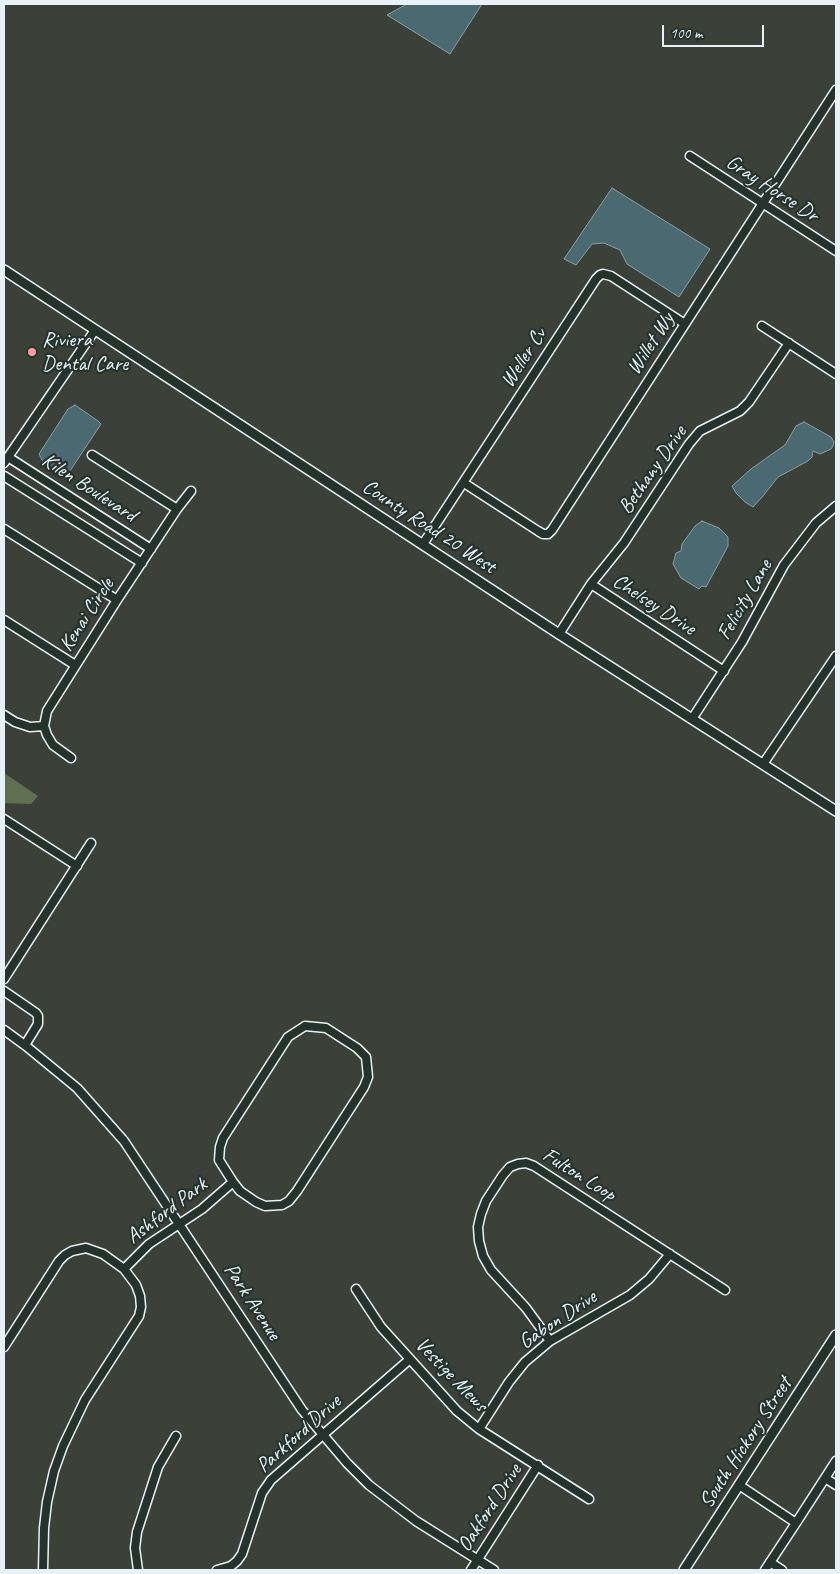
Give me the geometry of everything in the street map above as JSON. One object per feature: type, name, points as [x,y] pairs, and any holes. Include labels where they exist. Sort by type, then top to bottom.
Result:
[{"type":"street","name":"Willet Wy","points":[[464,483],[538,531],[548,534],[555,526],[836,90]]},
{"type":"street","name":"Gray Horse Dr","points":[[690,156],[836,251]]},
{"type":"street","name":"County Road 20 West","points":[[4,270],[559,634],[836,811]]},
{"type":"street","name":"Weller Cv","points":[[423,544],[600,275],[611,276],[685,324]]},
{"type":"street","points":[[762,326],[836,374]]},
{"type":"street","points":[[6,460],[95,330]]},
{"type":"street","name":"Bethany Drive","points":[[559,634],[591,584],[624,543],[688,444],[700,431],[740,411],[749,402],[789,343]]},
{"type":"street","points":[[92,455],[177,509]]},
{"type":"street","name":"Kilen Boulevard","points":[[6,460],[151,549]]},
{"type":"street","name":"Kilen Boulevard","points":[[4,476],[142,563]]},
{"type":"street","name":"Kenai Circle","points":[[44,726],[47,710],[117,600],[191,491]]},
{"type":"street","points":[[71,518],[80,504]]},
{"type":"street","name":"Felicity Lane","points":[[692,719],[742,642],[784,565],[816,524],[836,506]]},
{"type":"street","points":[[4,529],[117,600]]},
{"type":"street","name":"Chelsey Drive","points":[[591,584],[724,671]]},
{"type":"street","points":[[4,620],[76,666]]},
{"type":"street","points":[[764,764],[836,656]]},
{"type":"street","points":[[4,714],[15,722],[30,727],[44,726],[53,745],[71,758]]},
{"type":"street","points":[[4,819],[77,866]]},
{"type":"street","points":[[4,979],[91,844]]},
{"type":"street","points":[[4,963],[12,966]]},
{"type":"street","points":[[4,991],[38,1016],[38,1024],[25,1045]]},
{"type":"street","points":[[305,1022],[326,1028],[366,1057],[371,1065],[364,1087],[289,1201],[275,1210],[256,1202],[240,1192],[233,1182],[219,1160],[220,1146],[223,1138],[288,1037],[305,1022]]},
{"type":"street","name":"Park Avenue","points":[[4,1030],[77,1088],[102,1115],[139,1162],[302,1410],[322,1436],[369,1485],[392,1503],[416,1521],[494,1570]]},
{"type":"street","name":"Fulton Loop","points":[[550,1342],[526,1308],[491,1270],[483,1256],[479,1240],[478,1227],[486,1201],[503,1175],[510,1167],[518,1164],[526,1163],[534,1166],[725,1290]]},
{"type":"street","name":"Ashford Park","points":[[124,1269],[149,1244],[202,1209],[233,1182]]},
{"type":"street","points":[[4,1346],[65,1254],[79,1248],[103,1254],[124,1269],[136,1285],[141,1307],[133,1324],[85,1400],[63,1446],[54,1471],[47,1502],[44,1528],[43,1570]]},
{"type":"street","name":"Gabon Drive","points":[[479,1428],[518,1370],[550,1342],[630,1294],[649,1279],[670,1254]]},
{"type":"street","name":"Vestige Mews","points":[[356,1288],[381,1327],[457,1411],[479,1428],[589,1499]]},
{"type":"street","name":"South Hickory Street","points":[[684,1570],[836,1335]]},
{"type":"street","name":"Parkford Drive","points":[[217,1570],[231,1566],[242,1554],[266,1486],[410,1359]]},
{"type":"street","points":[[138,1570],[135,1548],[137,1532],[158,1467],[176,1436]]},
{"type":"street","points":[[765,1570],[836,1461]]},
{"type":"street","name":"Oakford Drive","points":[[470,1570],[538,1465]]},
{"type":"street","points":[[825,1478],[836,1486]]},
{"type":"street","points":[[740,1485],[796,1523]]},
{"type":"street","points":[[770,1562],[782,1570]]},
{"type":"green space","points":[[4,773],[38,796],[31,804],[4,803]]},
{"type":"water","points":[[407,4],[482,4],[450,54],[387,15]]},
{"type":"water","points":[[612,188],[710,249],[679,297],[627,264],[620,250],[604,243],[592,244],[576,265],[564,259]]},
{"type":"water","points":[[75,405],[101,424],[66,477],[42,460],[39,454],[68,409]]},
{"type":"water","points":[[804,422],[831,437],[834,442],[831,449],[820,454],[813,451],[812,457],[808,461],[778,477],[753,507],[745,502],[732,486],[751,469],[785,445],[796,426]]},
{"type":"water","points":[[702,521],[719,528],[728,537],[728,546],[706,587],[702,586],[699,589],[681,578],[673,564],[676,553],[681,551],[682,544],[695,526]]},
{"type":"place","name":"Riviera Dental Care","points":[[32,352]]}]
